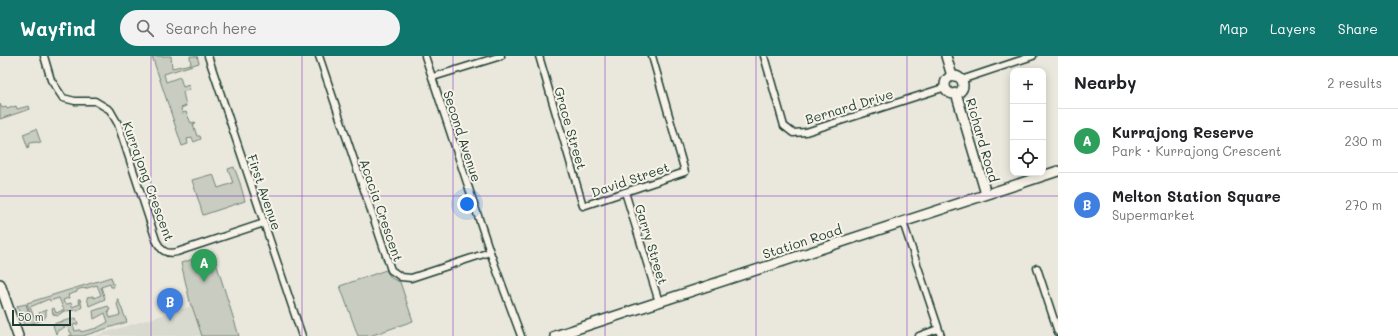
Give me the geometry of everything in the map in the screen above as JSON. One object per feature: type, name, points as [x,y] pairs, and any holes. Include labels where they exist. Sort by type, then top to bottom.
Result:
[{"type":"street","name":"Kurrajong Crescent","points":[[44,56],[51,80],[63,98],[75,101],[95,101],[110,110],[118,124],[156,240],[160,248],[165,252],[171,254],[264,223]]},
{"type":"street","name":"First Avenue","points":[[209,56],[302,336]]},
{"type":"street","name":"Acacia Crescent","points":[[319,56],[391,270],[401,277],[411,278],[490,252]]},
{"type":"street","name":"Second Avenue","points":[[425,56],[490,252],[521,336]]},
{"type":"street","points":[[432,77],[501,56]]},
{"type":"street","name":"Grace Street","points":[[539,56],[583,206]]},
{"type":"street","name":"David Street","points":[[583,206],[685,172],[652,56]]},
{"type":"street","name":"Bernard Drive","points":[[764,56],[784,126],[792,133],[806,132],[946,87]]},
{"type":"street","points":[[946,56],[952,76]]},
{"type":"street","points":[[962,80],[1033,56]]},
{"type":"street","points":[[952,76],[957,76],[962,80],[963,85],[959,92],[948,92],[946,87],[947,79],[952,76]]},
{"type":"street","name":"Richard Road","points":[[956,93],[986,194]]},
{"type":"street","name":"Station Road","points":[[555,336],[570,334],[659,302],[1058,171]]},
{"type":"street","name":"Garry Street","points":[[625,192],[659,302]]},
{"type":"street","points":[[903,222],[941,336]]},
{"type":"street","points":[[1037,268],[1058,332]]},
{"type":"street","points":[[0,284],[18,336]]},
{"type":"street","points":[[919,336],[938,329]]},
{"type":"shaded area","points":[[152,56],[171,56],[172,68],[191,64],[190,56],[197,56],[199,63],[164,74],[166,82],[180,77],[183,87],[189,85],[190,89],[183,92],[186,106],[181,108],[182,113],[186,112],[191,123],[196,123],[193,124],[197,136],[200,136],[201,139],[194,142],[192,138],[187,139],[188,144],[182,146]]},
{"type":"shaded area","points":[[0,104],[2,108],[6,107],[7,109],[16,106],[17,109],[29,106],[30,109],[0,119]]},
{"type":"shaded area","points":[[36,129],[41,143],[30,143],[28,148],[23,134]]},
{"type":"shaded area","points":[[234,167],[245,201],[203,215],[192,180],[213,174],[218,188],[233,183],[228,169]]},
{"type":"shaded area","points":[[213,253],[239,336],[202,336],[191,306],[181,263]]},
{"type":"shaded area","points":[[386,270],[391,278],[400,282],[413,321],[370,336],[358,336],[340,286]]},
{"type":"shaded area","points":[[111,277],[114,287],[111,287],[110,284],[101,287],[105,299],[89,306],[87,297],[93,296],[94,298],[101,295],[97,285],[83,288],[68,295],[69,298],[63,300],[64,303],[71,303],[72,307],[80,304],[78,299],[80,299],[82,307],[78,310],[64,311],[57,316],[53,314],[52,309],[54,308],[56,313],[64,310],[59,298],[50,301],[49,299],[30,307],[34,317],[46,310],[46,316],[43,320],[25,325],[23,323],[17,306],[26,304],[29,314],[27,303]]},
{"type":"shaded area","points":[[117,299],[127,322],[83,336],[69,336],[72,335],[67,326],[57,331],[56,334],[53,325],[76,318],[78,324],[73,325],[75,331],[80,330],[81,332],[97,328],[108,322],[105,313],[94,319],[93,311],[108,306],[110,310],[108,311],[110,318],[120,315]]},
{"type":"shaded area","points":[[192,306],[202,336],[94,336]]},
{"type":"place","name":"Kurrajong Reserve","points":[[204,282]]},
{"type":"place","name":"Melton Station Square","points":[[170,321]]}]
